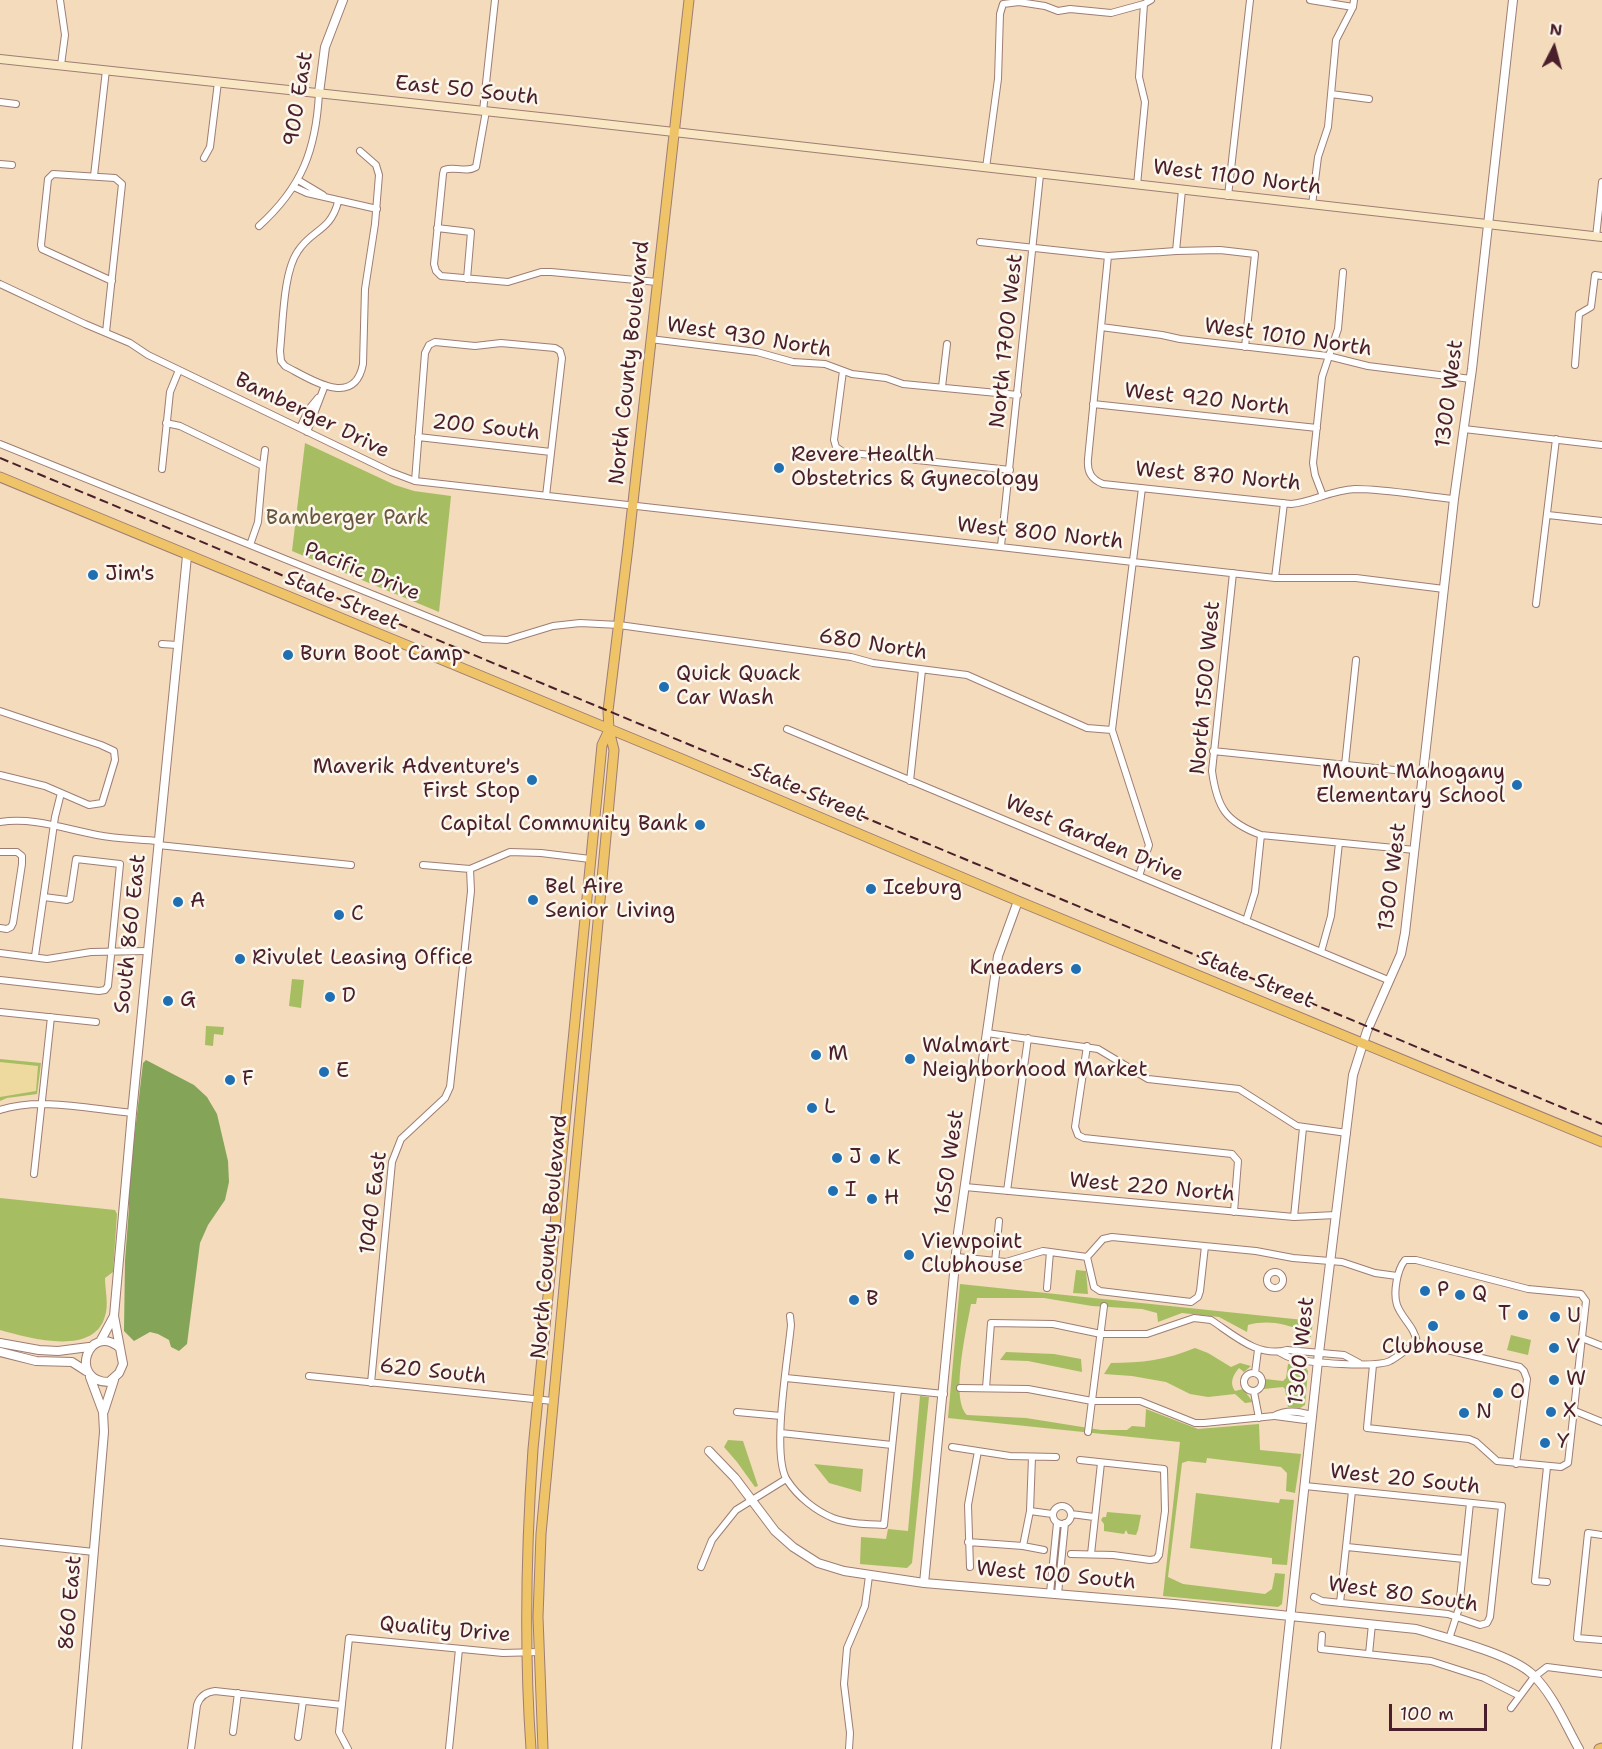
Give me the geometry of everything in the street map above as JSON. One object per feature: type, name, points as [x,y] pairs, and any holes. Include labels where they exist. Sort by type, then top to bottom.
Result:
[{"type":"main road","name":"North County Boulevard","points":[[543,1749],[538,1652],[541,1534],[614,750],[609,730],[608,711],[689,0]]},
{"type":"main road","name":"East 50 South","points":[[0,58],[929,162]]},
{"type":"main road","name":"West 1100 North","points":[[929,162],[1599,237]]},
{"type":"main road","name":"State Street","points":[[0,477],[1602,1142]]},
{"type":"main road","name":"North County Boulevard","points":[[525,1653],[529,1502],[536,1411],[602,745],[609,730]]},
{"type":"main road","points":[[525,1653],[531,1749]]},
{"type":"street","points":[[60,0],[65,34],[61,65]]},
{"type":"street","name":"900 East","points":[[260,226],[281,205],[296,183],[314,140],[325,47],[343,0]]},
{"type":"street","points":[[495,0],[476,167],[470,171],[444,170],[437,228],[436,272],[441,276],[508,282],[541,272],[657,282]]},
{"type":"street","points":[[986,168],[998,79],[1002,4],[1008,2],[1045,6],[1058,11],[1070,9],[1111,13],[1151,0]]},
{"type":"street","points":[[1228,196],[1250,0]]},
{"type":"street","points":[[1310,0],[1353,3],[1336,40],[1328,127],[1318,157],[1312,205]]},
{"type":"street","name":"1300 West","points":[[1276,1749],[1319,1357],[1353,1076],[1362,1043],[1404,944],[1513,0]]},
{"type":"street","points":[[1137,185],[1145,102],[1139,77],[1144,4]]},
{"type":"street","points":[[94,176],[106,70]]},
{"type":"street","points":[[204,158],[210,147],[218,82]]},
{"type":"street","points":[[1331,94],[1369,99]]},
{"type":"street","points":[[0,102],[16,104]]},
{"type":"street","points":[[334,201],[332,218],[322,230],[304,243],[291,263],[280,351],[281,361],[285,366],[333,388],[350,386],[357,380],[362,370],[365,290],[377,209],[378,170],[376,165],[360,151]]},
{"type":"street","points":[[0,164],[12,165]]},
{"type":"street","points":[[106,332],[112,280],[122,184],[115,178],[53,174],[48,179],[42,249],[112,280]]},
{"type":"street","name":"North 1700 West","points":[[1000,546],[1040,175]]},
{"type":"street","points":[[1599,237],[1602,182]]},
{"type":"street","points":[[296,183],[307,193],[377,209]]},
{"type":"street","points":[[1176,251],[1182,190]]},
{"type":"street","points":[[437,228],[471,232],[467,279]]},
{"type":"street","points":[[981,242],[1108,256],[1220,250],[1256,254],[1245,347]]},
{"type":"street","points":[[1093,404],[1108,256]]},
{"type":"street","points":[[1323,496],[1313,463],[1322,377],[1338,329],[1343,272]]},
{"type":"street","points":[[1575,365],[1580,314],[1591,307],[1595,275],[1602,276]]},
{"type":"street","name":"Bamberger Drive","points":[[0,284],[130,343],[148,355],[307,432],[415,481],[632,505]]},
{"type":"street","name":"West 1010 North","points":[[1101,327],[1328,356],[1368,366],[1471,379]]},
{"type":"street","name":"West 930 North","points":[[650,339],[757,352],[793,362],[825,364],[843,371]]},
{"type":"street","points":[[415,481],[425,352],[429,345],[435,342],[475,346],[501,343],[555,348],[560,351],[562,358],[546,496]]},
{"type":"street","points":[[942,387],[947,344]]},
{"type":"street","points":[[162,469],[170,392],[179,370]]},
{"type":"street","points":[[1010,470],[843,452],[836,447],[834,440],[843,371],[886,378],[903,384],[1018,394]]},
{"type":"street","points":[[300,428],[325,385]]},
{"type":"street","points":[[307,432],[316,412],[319,397]]},
{"type":"street","name":"West 920 North","points":[[1093,404],[1317,428]]},
{"type":"street","name":"West 870 North","points":[[1093,404],[1088,469],[1095,481],[1103,484],[1284,503],[1306,503],[1328,493],[1355,489],[1454,499]]},
{"type":"street","points":[[166,423],[180,426],[263,466]]},
{"type":"street","points":[[1464,429],[1602,445]]},
{"type":"street","name":"200 South","points":[[418,437],[551,452]]},
{"type":"street","points":[[1536,604],[1556,439]]},
{"type":"street","name":"Pacific Drive","points":[[0,444],[483,639],[507,640],[563,624],[619,625]]},
{"type":"street","points":[[250,545],[258,522],[265,450]]},
{"type":"street","points":[[1139,876],[1149,845],[1112,730],[1142,488]]},
{"type":"street","points":[[1275,578],[1284,503]]},
{"type":"street","name":"West 800 North","points":[[632,505],[1275,578],[1356,578],[1444,588]]},
{"type":"street","points":[[1548,514],[1602,521]]},
{"type":"street","name":"South 860 East","points":[[120,1348],[114,1316],[187,556]]},
{"type":"street","name":"North 1500 West","points":[[1233,573],[1213,778],[1221,805],[1231,820],[1261,835]]},
{"type":"street","name":"680 North","points":[[619,625],[967,675],[1087,728],[1112,730]]},
{"type":"street","points":[[162,644],[177,645]]},
{"type":"street","points":[[1345,765],[1356,660]]},
{"type":"street","points":[[910,781],[922,670]]},
{"type":"street","points":[[0,711],[80,737],[114,751],[115,760],[102,803],[89,805],[45,786],[0,775]]},
{"type":"street","name":"West Garden Drive","points":[[787,729],[1388,980]]},
{"type":"street","points":[[1214,751],[1423,773]]},
{"type":"street","points":[[35,956],[54,825],[61,793]]},
{"type":"street","points":[[0,822],[12,820],[54,825],[100,836],[351,865]]},
{"type":"street","points":[[1246,921],[1255,892],[1261,835],[1415,850]]},
{"type":"street","points":[[1321,952],[1331,916],[1339,843]]},
{"type":"street","points":[[0,852],[17,852],[22,856],[13,923],[11,927],[3,929]]},
{"type":"street","points":[[423,865],[470,869],[510,852],[590,859]]},
{"type":"street","points":[[0,980],[105,990],[108,986],[120,864],[76,859],[70,899],[44,897]]},
{"type":"street","name":"1040 East","points":[[371,1383],[393,1162],[397,1146],[401,1138],[445,1098],[450,1087],[471,891],[470,869]]},
{"type":"street","name":"1650 West","points":[[924,1583],[965,1187],[998,956],[1018,901]]},
{"type":"street","points":[[0,953],[47,959],[112,951],[134,953],[148,951]]},
{"type":"street","points":[[0,1012],[96,1022]]},
{"type":"street","points":[[34,1174],[51,1017]]},
{"type":"street","points":[[987,1033],[1098,1048],[1149,1079],[1239,1089],[1303,1128],[1347,1133]]},
{"type":"street","points":[[1007,1191],[1028,1038]]},
{"type":"street","points":[[1087,1046],[1075,1127],[1078,1134],[1084,1138],[1235,1155],[1238,1161],[1234,1212]]},
{"type":"street","points":[[0,1110],[23,1104],[42,1104],[132,1113]]},
{"type":"street","points":[[1294,1217],[1303,1128]]},
{"type":"street","name":"West 220 North","points":[[965,1187],[1294,1217],[1336,1215]]},
{"type":"street","points":[[995,1262],[999,1221]]},
{"type":"street","points":[[1087,1257],[1103,1239],[1112,1237],[1256,1251],[1278,1257],[1294,1254],[1307,1259],[1352,1264],[1375,1273],[1397,1276]]},
{"type":"street","points":[[1087,1257],[1092,1283],[1096,1289],[1105,1293],[1191,1302],[1198,1297],[1205,1246]]},
{"type":"street","points":[[957,1257],[995,1262],[1013,1261],[1035,1252],[1087,1257]]},
{"type":"street","points":[[1047,1288],[1050,1252]]},
{"type":"street","points":[[1276,1272],[1278,1257]]},
{"type":"street","points":[[1373,1365],[1367,1428],[1469,1439],[1476,1442],[1497,1461],[1547,1467],[1561,1467],[1569,1463],[1586,1301],[1581,1294],[1528,1288],[1416,1260],[1405,1260],[1397,1276],[1397,1306],[1416,1335],[1417,1342]]},
{"type":"street","points":[[1088,1432],[1104,1306]]},
{"type":"street","name":"South 860 East","points":[[101,1340],[114,1316]]},
{"type":"street","points":[[790,1316],[780,1452],[786,1479],[815,1509],[835,1519],[884,1525],[898,1390]]},
{"type":"street","points":[[986,1388],[991,1323],[1053,1324],[1101,1334],[1147,1334],[1194,1318],[1211,1320],[1258,1350],[1279,1352],[1292,1358],[1344,1355],[1359,1363]]},
{"type":"street","points":[[1582,1338],[1602,1346]]},
{"type":"street","points":[[0,1343],[58,1351],[89,1347],[101,1340],[108,1340],[120,1348],[123,1364],[114,1379],[103,1412]]},
{"type":"street","points":[[1319,1357],[1345,1365],[1359,1363],[1373,1365],[1389,1362],[1417,1342],[1515,1365],[1524,1371],[1527,1379],[1516,1464]]},
{"type":"street","points":[[89,1347],[88,1373],[103,1412]]},
{"type":"street","points":[[1255,1373],[1258,1350]]},
{"type":"street","points":[[0,1352],[36,1361],[71,1362],[102,1382],[114,1379]]},
{"type":"street","points":[[1255,1373],[1262,1382],[1260,1389],[1254,1392],[1246,1389],[1243,1381],[1247,1375],[1255,1373]]},
{"type":"street","name":"620 South","points":[[309,1376],[553,1401]]},
{"type":"street","points":[[786,1378],[944,1394]]},
{"type":"street","points":[[960,1388],[1028,1389],[1092,1401],[1140,1401],[1195,1423],[1203,1424],[1274,1416],[1305,1420],[1313,1416]]},
{"type":"street","points":[[1254,1392],[1259,1418]]},
{"type":"street","points":[[1575,1411],[1602,1422]]},
{"type":"street","name":"860 East","points":[[77,1749],[103,1412]]},
{"type":"street","points":[[737,1412],[781,1416]]},
{"type":"street","points":[[781,1430],[892,1445]]},
{"type":"street","points":[[952,1448],[1032,1457],[1056,1457]]},
{"type":"street","name":"West 100 South","points":[[709,1451],[735,1479],[775,1531],[793,1547],[818,1563],[869,1576],[924,1583],[1291,1615],[1416,1629],[1512,1661],[1534,1677],[1544,1687],[1579,1749]]},
{"type":"street","points":[[970,1567],[968,1505],[978,1451]]},
{"type":"street","points":[[1023,1546],[1030,1511],[1032,1457]]},
{"type":"street","points":[[1071,1554],[1155,1559],[1159,1555],[1166,1511],[1164,1469],[1080,1460]]},
{"type":"street","points":[[1091,1554],[1101,1463]]},
{"type":"street","points":[[1547,1467],[1535,1581],[1547,1582]]},
{"type":"street","points":[[701,1567],[712,1540],[736,1510],[786,1479]]},
{"type":"street","name":"West 20 South","points":[[1305,1486],[1502,1506],[1490,1617],[1487,1623]]},
{"type":"street","points":[[1340,1603],[1352,1491]]},
{"type":"street","points":[[1449,1639],[1457,1617],[1470,1503]]},
{"type":"street","points":[[1052,1514],[1060,1505],[1069,1508],[1070,1520],[1065,1523],[1057,1522]]},
{"type":"street","points":[[1030,1511],[1052,1514]]},
{"type":"street","points":[[1052,1514],[1057,1522],[1054,1593]]},
{"type":"street","points":[[1071,1514],[1094,1517]]},
{"type":"street","points":[[1054,1593],[1065,1523]]},
{"type":"street","points":[[1602,1535],[1588,1533],[1577,1638],[1602,1640]]},
{"type":"street","points":[[0,1542],[94,1552]]},
{"type":"street","points":[[968,1542],[1044,1550]]},
{"type":"street","points":[[1347,1547],[1464,1559]]},
{"type":"street","points":[[849,1749],[850,1733],[844,1684],[847,1648],[865,1606],[869,1576]]},
{"type":"street","name":"West 80 South","points":[[1314,1597],[1322,1601],[1448,1614],[1480,1625],[1487,1623]]},
{"type":"street","points":[[1369,1654],[1372,1624]]},
{"type":"street","points":[[1322,1635],[1321,1649],[1431,1661],[1484,1678],[1520,1696]]},
{"type":"street","name":"Quality Drive","points":[[342,1706],[349,1638],[459,1649],[538,1652]]},
{"type":"street","points":[[449,1749],[459,1649]]},
{"type":"street","points":[[1511,1708],[1534,1677],[1547,1668],[1602,1674]]},
{"type":"street","points":[[191,1748],[199,1699],[207,1692],[215,1691],[342,1706],[339,1732],[348,1749]]},
{"type":"street","points":[[233,1732],[238,1693]]},
{"type":"street","points":[[298,1737],[303,1701]]},
{"type":"green space","name":"Bamberger Park","points":[[305,443],[395,485],[414,491],[451,496],[439,612],[292,551]]},
{"type":"green space","points":[[292,979],[304,980],[301,1008],[289,1006]]},
{"type":"green space","points":[[206,1026],[224,1027],[223,1035],[214,1034],[213,1046],[205,1045]]},
{"type":"green space","points":[[0,1059],[41,1063],[37,1094],[0,1101]]},
{"type":"green space","points":[[146,1060],[194,1085],[207,1097],[217,1114],[228,1161],[229,1182],[225,1200],[208,1225],[200,1243],[187,1344],[179,1351],[171,1347],[169,1340],[158,1334],[150,1332],[134,1341],[124,1331],[129,1183],[143,1063]]},
{"type":"green space","points":[[0,1198],[115,1210],[117,1214],[113,1272],[105,1278],[106,1312],[99,1329],[88,1337],[75,1341],[43,1340],[0,1330]]},
{"type":"green space","points":[[1076,1270],[1086,1271],[1088,1294],[1073,1293]]},
{"type":"green space","points":[[960,1284],[1313,1321],[1311,1337],[1302,1336],[1302,1331],[1295,1328],[1275,1323],[1248,1325],[1247,1332],[1219,1317],[1182,1313],[1158,1322],[1157,1313],[1142,1309],[1092,1306],[1044,1298],[977,1298],[976,1304],[971,1304],[961,1362],[960,1394],[962,1407],[967,1415],[1026,1418],[1101,1430],[1127,1430],[1132,1426],[1145,1427],[1146,1409],[1198,1429],[1259,1424],[1260,1450],[1301,1454],[1295,1493],[1286,1491],[1287,1473],[1281,1467],[1207,1458],[1206,1463],[1188,1461],[1182,1463],[1168,1577],[1183,1584],[1265,1594],[1272,1589],[1275,1573],[1285,1574],[1282,1604],[1278,1607],[1163,1596],[1180,1442],[948,1418]]},
{"type":"green space","points":[[1511,1335],[1531,1340],[1528,1355],[1507,1350]]},
{"type":"green space","points":[[1195,1348],[1231,1367],[1240,1363],[1251,1366],[1244,1372],[1239,1368],[1232,1382],[1235,1391],[1243,1389],[1253,1402],[1245,1403],[1235,1394],[1208,1397],[1190,1394],[1166,1382],[1104,1374],[1111,1363],[1154,1360]]},
{"type":"green space","points":[[1006,1352],[1054,1354],[1081,1359],[1082,1372],[1028,1361],[1000,1360]]},
{"type":"green space","points":[[1288,1364],[1305,1366],[1308,1371],[1305,1405],[1300,1408],[1288,1407],[1283,1387],[1264,1389],[1265,1379],[1283,1381],[1286,1378]]},
{"type":"green space","points":[[920,1396],[929,1397],[912,1563],[907,1568],[860,1564],[861,1537],[886,1539],[888,1529],[908,1531]]},
{"type":"green space","points":[[728,1440],[743,1441],[758,1486],[755,1487],[724,1447]]},
{"type":"green space","points":[[814,1464],[863,1469],[861,1492],[829,1483]]},
{"type":"green space","points":[[1196,1493],[1279,1503],[1280,1499],[1294,1500],[1287,1565],[1272,1564],[1272,1558],[1190,1548]]},
{"type":"green space","points":[[1107,1512],[1141,1515],[1136,1535],[1128,1534],[1126,1530],[1124,1534],[1104,1531],[1104,1524],[1101,1520],[1106,1517]]},
{"type":"sand","points":[[0,1062],[38,1066],[36,1091],[0,1097]]},
{"type":"railway","points":[[0,458],[1602,1124]]},
{"type":"place","name":"Revere Health Obstetrics & Gynecology","points":[[779,468]]},
{"type":"place","name":"Jim's","points":[[93,575]]},
{"type":"place","name":"Burn Boot Camp","points":[[288,655]]},
{"type":"place","name":"Quick Quack Car Wash","points":[[664,687]]},
{"type":"place","name":"Maverik Adventure's First Stop","points":[[532,780]]},
{"type":"place","name":"Mount Mahogany Elementary School","points":[[1517,785]]},
{"type":"place","name":"Capital Community Bank","points":[[700,825]]},
{"type":"place","name":"Iceburg","points":[[871,889]]},
{"type":"place","name":"Bel Aire Senior Living","points":[[533,900]]},
{"type":"place","name":"A","points":[[178,902]]},
{"type":"place","name":"C","points":[[339,915]]},
{"type":"place","name":"Rivulet Leasing Office","points":[[240,959]]},
{"type":"place","name":"Kneaders","points":[[1076,969]]},
{"type":"place","name":"D","points":[[330,997]]},
{"type":"place","name":"G","points":[[168,1001]]},
{"type":"place","name":"M","points":[[816,1055]]},
{"type":"place","name":"Walmart Neighborhood Market","points":[[910,1059]]},
{"type":"place","name":"E","points":[[324,1072]]},
{"type":"place","name":"F","points":[[230,1080]]},
{"type":"place","name":"L","points":[[812,1108]]},
{"type":"place","name":"J","points":[[837,1158]]},
{"type":"place","name":"K","points":[[875,1159]]},
{"type":"place","name":"I","points":[[833,1191]]},
{"type":"place","name":"H","points":[[872,1199]]},
{"type":"place","name":"Viewpoint Clubhouse","points":[[909,1255]]},
{"type":"place","name":"P","points":[[1425,1291]]},
{"type":"place","name":"Q","points":[[1460,1295]]},
{"type":"place","name":"B","points":[[854,1300]]},
{"type":"place","name":"T","points":[[1523,1315]]},
{"type":"place","name":"U","points":[[1555,1317]]},
{"type":"place","name":"Clubhouse","points":[[1433,1326]]},
{"type":"place","name":"V","points":[[1554,1348]]},
{"type":"place","name":"W","points":[[1554,1380]]},
{"type":"place","name":"O","points":[[1498,1393]]},
{"type":"place","name":"X","points":[[1551,1412]]},
{"type":"place","name":"N","points":[[1464,1413]]},
{"type":"place","name":"Y","points":[[1545,1443]]}]
